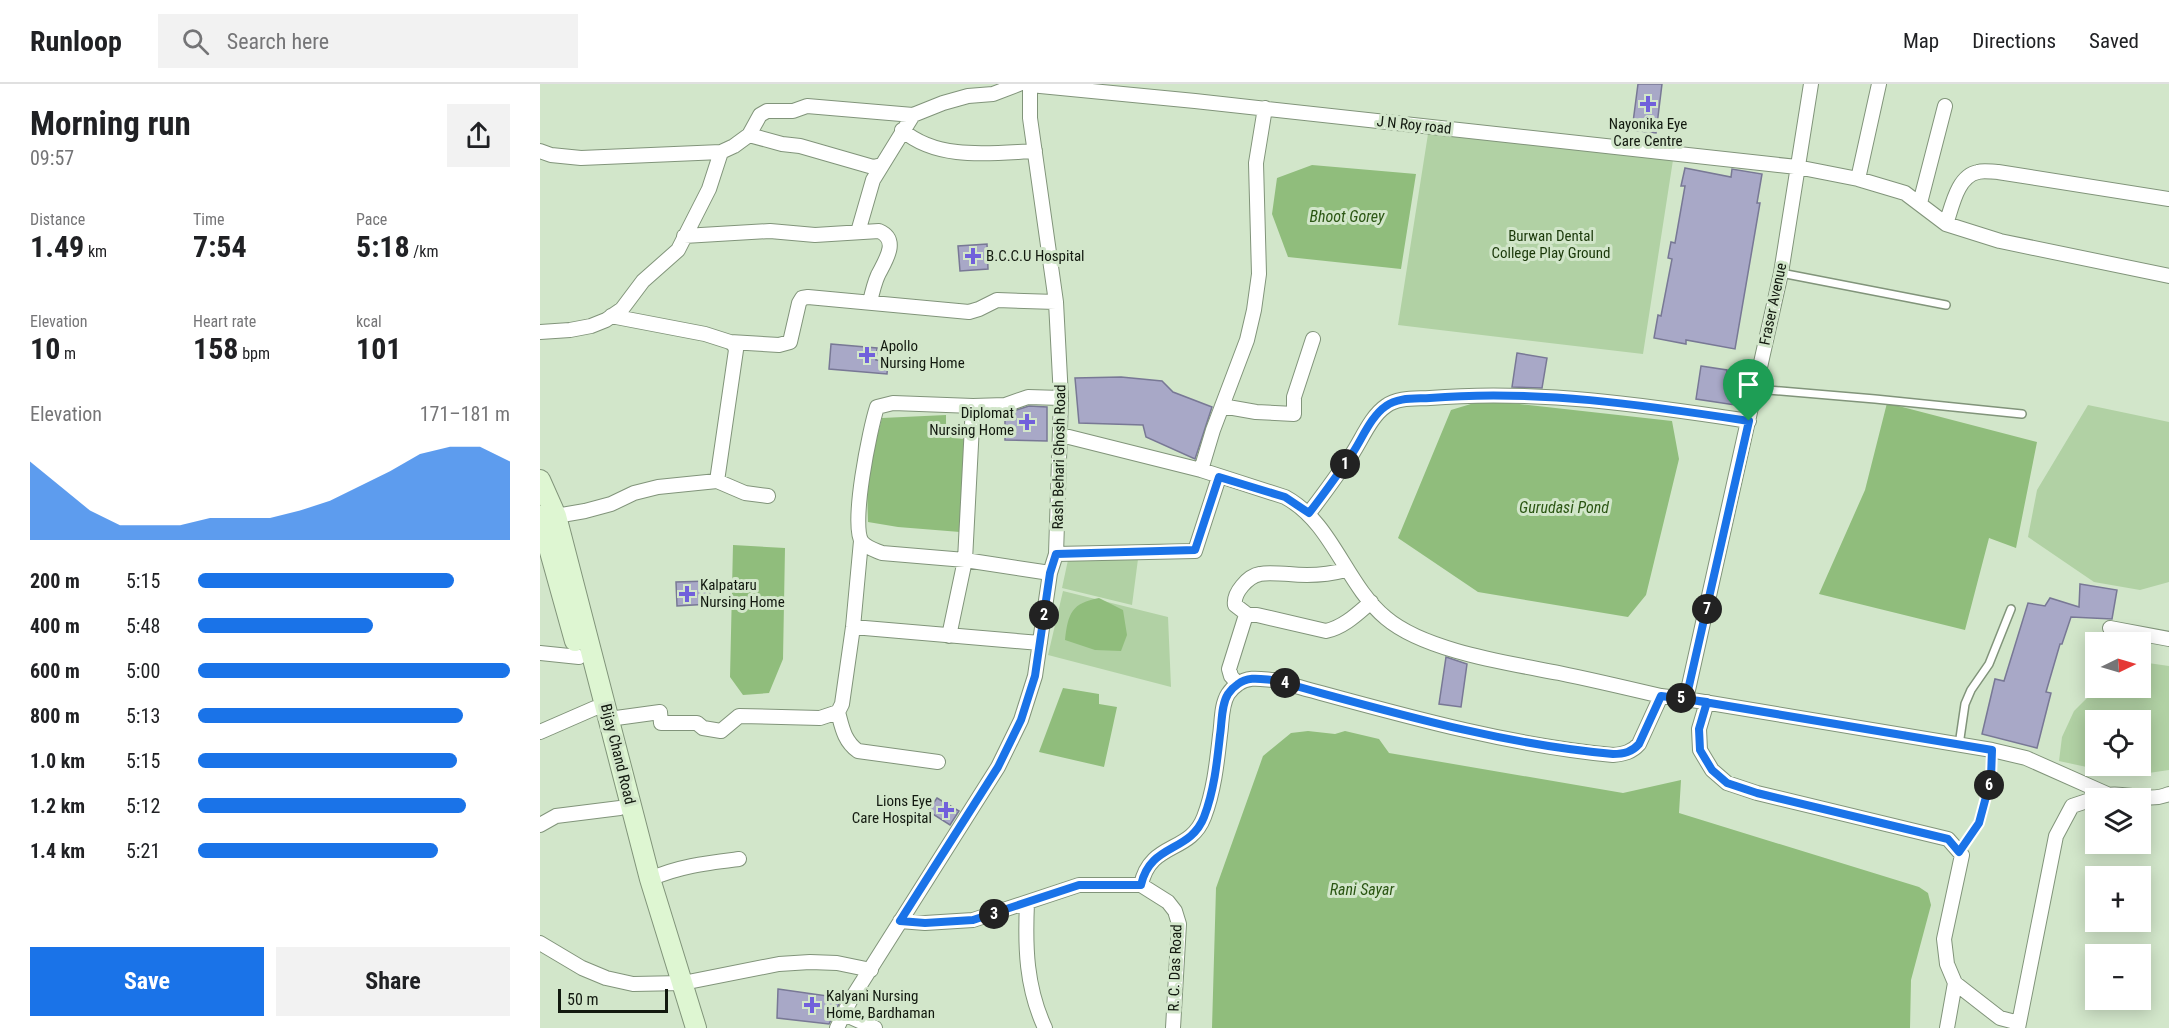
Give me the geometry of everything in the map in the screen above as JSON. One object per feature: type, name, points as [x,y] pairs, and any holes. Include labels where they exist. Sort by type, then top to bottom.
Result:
[{"type":"main road","name":"Bijay Chand Road","points":[[540,480],[579,657],[602,714],[620,808],[676,982],[696,1028]]},
{"type":"main road","name":"Bijay Chand Road","points":[[548,516],[650,879],[676,982],[682,1028]]},
{"type":"street","points":[[540,151],[581,158],[721,152],[734,146],[748,135],[760,115],[767,111],[793,111],[807,106],[913,115],[943,103],[968,96],[993,94],[1019,84]]},
{"type":"street","name":"J N Roy road","points":[[1030,84],[1797,167],[1858,179],[1905,193],[1946,224]]},
{"type":"street","name":"Rash Behari Ghosh Road","points":[[837,1028],[900,921],[998,767],[1021,720],[1035,676],[1050,573],[1056,554],[1062,398],[1056,302],[1030,118],[1030,84]]},
{"type":"street","name":"Fraser Avenue","points":[[1686,699],[1781,273],[1811,84]]},
{"type":"street","points":[[1858,179],[1879,84]]},
{"type":"street","points":[[1920,203],[1946,106]]},
{"type":"street","points":[[1201,470],[1247,340],[1254,310],[1259,274],[1256,163],[1265,108]]},
{"type":"street","points":[[858,232],[873,180],[913,115]]},
{"type":"street","points":[[903,130],[913,139],[929,146],[951,151],[976,154],[1035,151]]},
{"type":"street","points":[[748,135],[800,146],[873,167],[882,165]]},
{"type":"street","points":[[540,332],[591,326],[622,309],[643,281],[678,250],[709,189],[721,152]]},
{"type":"street","points":[[2169,199],[1998,172],[1978,171],[1966,177],[1962,183],[1946,224],[2000,241],[2169,276]]},
{"type":"street","points":[[684,236],[770,231],[814,235],[879,231],[886,234],[890,240],[890,251],[873,288],[870,302]]},
{"type":"street","points":[[610,316],[705,334],[730,342],[779,345],[790,342],[799,303],[802,298],[808,297],[969,312],[997,300],[1056,302]]},
{"type":"street","points":[[1222,406],[1256,412],[1293,414],[1294,397],[1313,339]]},
{"type":"street","points":[[717,481],[735,350],[734,345],[730,342]]},
{"type":"street","points":[[1309,513],[1353,453],[1378,412],[1388,404],[1401,400],[1450,396],[1514,395],[1660,408],[1749,421]]},
{"type":"street","points":[[939,762],[858,751],[849,745],[838,712],[842,704],[853,627],[861,541],[858,516],[865,454],[877,407],[892,403],[973,406],[1011,404],[1028,397],[1062,398]]},
{"type":"street","points":[[949,636],[965,560],[973,406]]},
{"type":"street","points":[[1061,435],[1201,470],[1285,497],[1309,513],[1323,531],[1346,570],[1371,602],[1395,625],[1413,636],[1449,648],[1661,696],[1992,750],[2026,758],[2085,790]]},
{"type":"street","points":[[1056,554],[1195,550],[1219,477]]},
{"type":"street","points":[[548,516],[585,512],[611,504],[634,493],[658,487],[717,481],[745,493],[768,496]]},
{"type":"street","points":[[861,541],[871,549],[882,553],[965,560],[1050,573]]},
{"type":"street","points":[[1346,570],[1321,575],[1268,573],[1251,576],[1235,597],[1235,605],[1248,615],[1257,615],[1326,631],[1337,629],[1371,602]]},
{"type":"street","points":[[1238,684],[1231,676],[1229,669],[1245,618],[1248,615]]},
{"type":"street","points":[[853,627],[1040,643]]},
{"type":"street","points":[[2110,628],[2169,639]]},
{"type":"street","points":[[540,652],[579,657]]},
{"type":"street","points":[[900,921],[925,923],[973,920],[1079,885],[1141,885],[1143,874],[1151,861],[1196,832],[1204,819],[1212,794],[1227,694],[1238,684],[1252,678],[1273,680],[1442,725],[1532,744],[1613,754],[1624,754],[1635,749],[1661,696]]},
{"type":"street","points":[[1707,702],[1699,729],[1700,750],[1712,770],[1727,783],[1757,793],[1948,839],[1962,855],[1944,939],[1947,964],[1955,983],[2001,1018],[2019,1026],[2056,836],[2072,806],[2085,802]]},
{"type":"street","points":[[540,732],[602,714],[660,712],[661,723],[698,723],[703,728],[721,731],[739,716],[820,718],[838,712]]},
{"type":"street","points":[[2151,799],[2158,799],[2169,794]]},
{"type":"street","points":[[540,825],[556,816],[620,808]]},
{"type":"street","points":[[650,879],[673,869],[739,859]]},
{"type":"street","name":"R. C. Das Road","points":[[1141,885],[1168,902],[1179,924],[1173,1028]]},
{"type":"street","points":[[1027,903],[1025,946],[1029,983],[1046,1028]]},
{"type":"street","points":[[540,943],[582,968],[606,978],[633,984],[676,982],[769,965],[810,962],[837,963],[871,970]]},
{"type":"street","points":[[1947,1028],[1955,983]]},
{"type":"street","points":[[844,1014],[875,1028]]},
{"type":"lane","points":[[1781,273],[1946,304]]},
{"type":"lane","points":[[1756,389],[2022,414]]},
{"type":"lane","points":[[1959,745],[1965,704],[1971,690],[1989,664],[2011,609]]},
{"type":"path","points":[[1959,852],[1979,823],[1991,778],[1992,750]]},
{"type":"green space","name":"Burwan Dental College Play Ground","points":[[1428,134],[1673,160],[1643,354],[1398,325]]},
{"type":"green space","points":[[2088,405],[2169,422],[2169,582],[2140,590],[2094,582],[2028,537],[2037,490]]},
{"type":"green space","points":[[1138,559],[1132,605],[1062,588],[1068,560]]},
{"type":"green space","points":[[1063,591],[1168,617],[1171,687],[1048,655]]},
{"type":"green space","points":[[2151,663],[2169,666],[2169,770],[2151,773],[2151,710],[2085,710],[2085,767],[2059,761],[2062,737],[2074,711],[2087,698],[2151,698]]},
{"type":"water","name":"Bhoot Gorey","points":[[1312,165],[1416,174],[1401,269],[1288,257],[1272,214],[1277,178]]},
{"type":"water","name":"Gurudasi Pond","points":[[1484,400],[1672,421],[1679,459],[1646,595],[1628,617],[1478,592],[1398,538],[1451,410]]},
{"type":"water","points":[[1887,403],[2037,442],[2016,548],[1989,538],[1965,630],[1819,594],[1865,490]]},
{"type":"water","points":[[946,415],[946,429],[952,438],[966,439],[960,532],[868,522],[867,490],[872,434],[878,433],[882,418]]},
{"type":"water","points":[[733,545],[785,548],[783,659],[769,693],[743,695],[730,677]]},
{"type":"water","points":[[1099,598],[1123,610],[1127,635],[1121,651],[1095,650],[1065,640],[1070,616],[1077,606]]},
{"type":"water","points":[[1063,688],[1099,694],[1099,704],[1117,707],[1104,767],[1039,752]]},
{"type":"water","name":"Rani Sayar","points":[[1308,731],[1335,734],[1345,731],[1379,739],[1389,753],[1623,793],[1681,780],[1679,813],[1919,887],[1928,893],[1931,905],[1911,980],[1910,1028],[1212,1028],[1216,888],[1263,756],[1291,733]]},
{"type":"building","points":[[1638,84],[1662,84],[1656,133],[1632,130]]},
{"type":"building","points":[[1685,168],[1731,177],[1732,169],[1762,174],[1757,203],[1760,203],[1735,349],[1686,340],[1686,344],[1654,338],[1658,315],[1661,316],[1672,259],[1668,258],[1671,242],[1675,243],[1685,186],[1681,186]]},
{"type":"building","points":[[987,244],[988,269],[960,271],[958,246]]},
{"type":"building","points":[[831,344],[877,348],[876,360],[888,361],[887,374],[829,369]]},
{"type":"building","points":[[1517,353],[1547,358],[1542,388],[1512,387]]},
{"type":"building","points":[[1701,366],[1727,370],[1725,387],[1738,389],[1735,405],[1696,399]]},
{"type":"building","points":[[1121,377],[1162,381],[1173,392],[1212,407],[1195,459],[1146,437],[1143,425],[1079,423],[1075,378]]},
{"type":"building","points":[[1029,406],[1047,407],[1047,441],[1005,440],[1005,414]]},
{"type":"building","points":[[709,581],[710,604],[677,606],[676,582]]},
{"type":"building","points":[[2080,584],[2117,590],[2112,619],[2071,617],[2062,644],[2060,644],[2046,692],[2051,693],[2037,748],[1982,734],[1995,679],[2004,681],[2028,603],[2045,606],[2050,598],[2079,607]]},
{"type":"building","points":[[1446,657],[1467,664],[1461,707],[1439,704]]},
{"type":"building","points":[[937,798],[959,811],[950,825],[928,811]]},
{"type":"building","points":[[778,989],[842,998],[829,1024],[777,1018]]},
{"type":"place","name":"Nayonika Eye Care Centre","points":[[1648,104]]},
{"type":"place","name":"B.C.C.U Hospital","points":[[973,256]]},
{"type":"place","name":"Apollo Nursing Home","points":[[867,355]]},
{"type":"place","name":"Diplomat Nursing Home","points":[[1027,422]]},
{"type":"place","name":"Kalpataru Nursing Home","points":[[687,594]]},
{"type":"place","name":"Lions Eye Care Hospital","points":[[946,810]]},
{"type":"place","name":"Kalyani Nursing Home, Bardhaman","points":[[812,1005]]},
{"type":"route","points":[[1749,421],[1660,408],[1514,395],[1450,396],[1401,400],[1388,404],[1378,412],[1353,453],[1309,513],[1285,497],[1219,477],[1195,550],[1056,554],[1050,573],[1035,676],[1021,720],[998,767],[900,921],[925,923],[973,920],[1079,885],[1141,885],[1143,874],[1151,861],[1196,832],[1204,819],[1212,794],[1227,694],[1238,684],[1252,678],[1273,680],[1442,725],[1532,744],[1613,754],[1624,754],[1635,749],[1661,696],[1686,699],[1707,702],[1699,729],[1700,750],[1712,770],[1727,783],[1757,793],[1948,839],[1959,852],[1979,823],[1991,778],[1992,750],[1686,699],[1749,421]]}]
